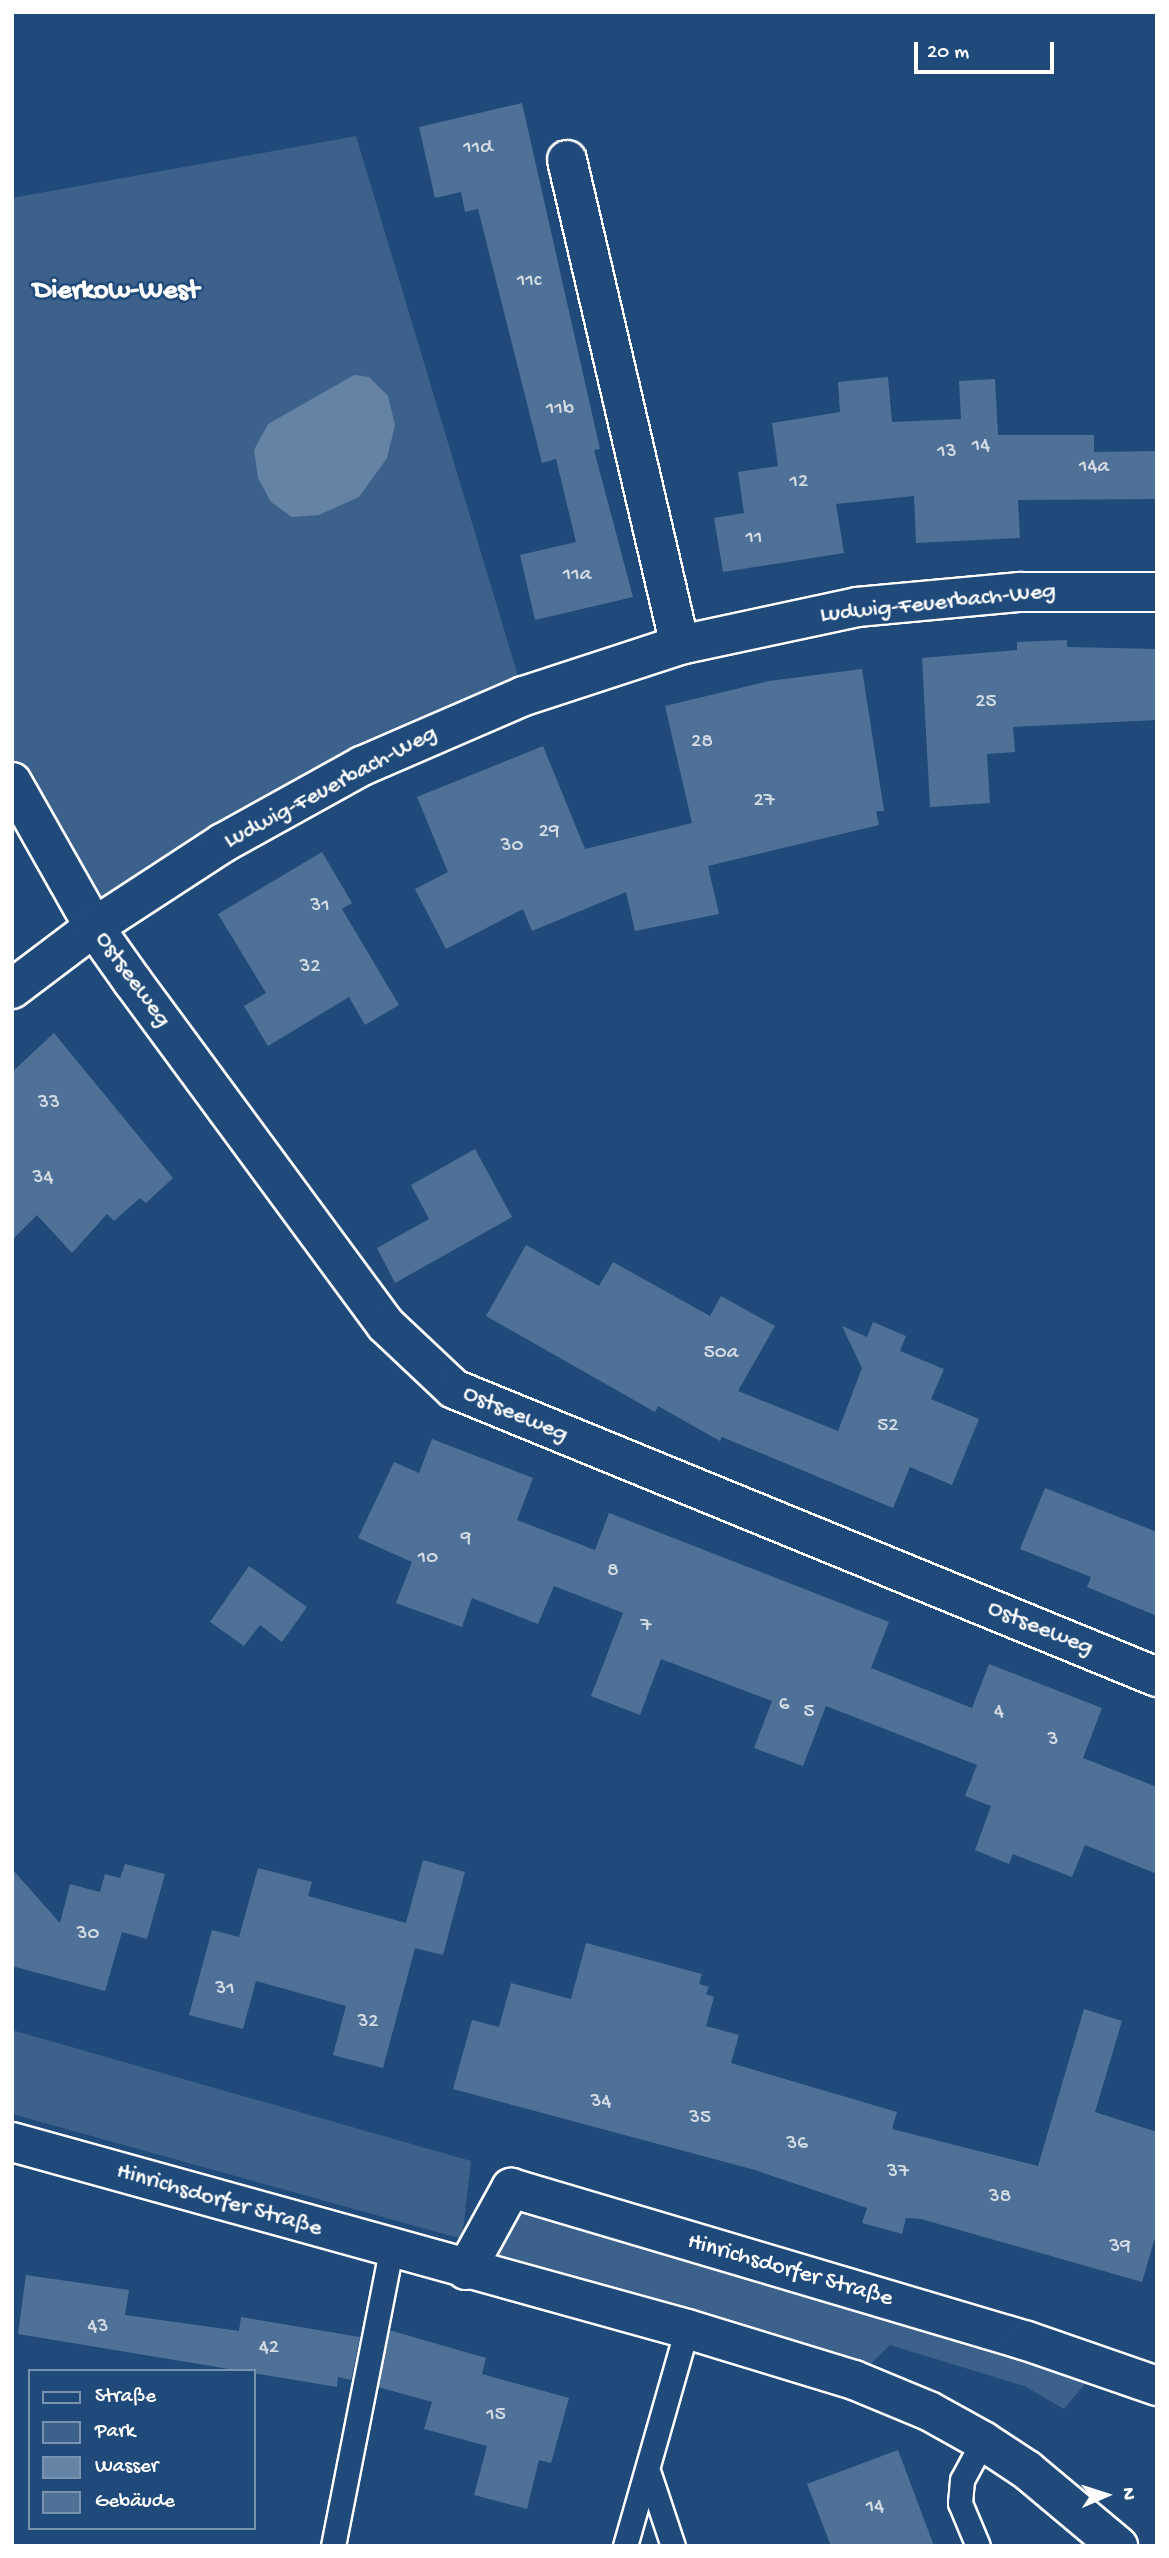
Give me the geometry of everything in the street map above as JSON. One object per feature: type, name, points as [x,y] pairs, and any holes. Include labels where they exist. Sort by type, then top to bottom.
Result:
[{"type":"street","points":[[567,160],[680,645]]},
{"type":"street","name":"Ludwig-Feuerbach-Weg","points":[[12,989],[94,927],[223,843],[362,766],[524,696],[680,645],[857,607],[1020,592],[1157,592]]},
{"type":"street","name":"Ostseeweg","points":[[12,782],[94,927],[386,1325],[454,1389],[1157,1677]]},
{"type":"street","name":"Hinrichsdorfer Straße","points":[[12,2142],[466,2270],[687,2329],[854,2380],[929,2411],[983,2441],[1066,2500],[1118,2546]]},
{"type":"street","name":"Hinrichsdorfer Straße","points":[[466,2270],[511,2188],[1027,2341],[1157,2386]]},
{"type":"lane","points":[[333,2546],[391,2249]]},
{"type":"lane","points":[[625,2546],[649,2474],[687,2329]]},
{"type":"lane","points":[[978,2546],[960,2503],[962,2480],[983,2441]]},
{"type":"lane","points":[[649,2474],[673,2546]]},
{"type":"green space","points":[[356,136],[524,696],[94,927],[12,782],[12,198]]},
{"type":"green space","points":[[12,2030],[471,2161],[462,2239],[12,2114]]},
{"type":"green space","points":[[511,2188],[1100,2366],[1064,2409],[1024,2386],[890,2345],[854,2380],[466,2270]]},
{"type":"water","points":[[354,375],[369,377],[388,396],[395,425],[387,458],[359,497],[319,515],[292,517],[271,502],[258,478],[254,450],[268,424]]},
{"type":"building","points":[[522,103],[600,449],[594,450],[633,597],[535,620],[520,555],[576,542],[556,459],[542,463],[478,209],[465,212],[461,192],[435,198],[419,127]]},
{"type":"building","points":[[888,377],[892,422],[961,419],[959,381],[995,379],[998,435],[1094,435],[1094,452],[1157,451],[1157,499],[1018,500],[1020,538],[916,543],[914,496],[836,504],[844,553],[723,572],[714,518],[744,513],[738,472],[778,466],[772,423],[840,412],[838,382]]},
{"type":"building","points":[[1067,640],[1067,647],[1157,649],[1157,720],[1013,727],[1015,752],[987,754],[990,803],[930,807],[922,658],[1017,650],[1017,642]]},
{"type":"building","points":[[862,669],[884,811],[876,811],[879,825],[708,866],[719,914],[635,931],[626,892],[532,931],[523,909],[446,949],[415,889],[448,872],[417,797],[543,746],[585,849],[692,823],[665,706],[769,681]]},
{"type":"building","points":[[322,852],[352,903],[342,909],[399,1005],[365,1025],[349,997],[268,1046],[244,1006],[266,993],[218,914]]},
{"type":"building","points":[[54,1033],[173,1178],[146,1203],[140,1198],[114,1221],[107,1214],[72,1253],[37,1215],[12,1240],[12,1072]]},
{"type":"building","points":[[475,1149],[512,1217],[395,1283],[377,1248],[429,1219],[411,1185]]},
{"type":"building","points":[[526,1245],[599,1286],[613,1262],[710,1316],[721,1296],[775,1326],[738,1391],[838,1431],[862,1368],[842,1326],[867,1337],[873,1322],[906,1336],[900,1351],[944,1369],[931,1399],[979,1419],[952,1485],[910,1467],[893,1508],[722,1437],[720,1441],[658,1406],[655,1412],[486,1316]]},
{"type":"building","points":[[432,1439],[533,1478],[517,1520],[595,1550],[609,1513],[889,1622],[871,1668],[972,1708],[989,1664],[1102,1708],[1083,1758],[1157,1787],[1157,1874],[1085,1845],[1072,1877],[1013,1854],[1009,1864],[975,1850],[991,1806],[965,1796],[977,1765],[826,1706],[803,1766],[754,1748],[772,1701],[661,1659],[640,1715],[591,1696],[623,1613],[554,1586],[538,1624],[472,1598],[462,1627],[396,1603],[412,1562],[358,1538],[394,1462],[419,1473]]},
{"type":"building","points":[[1045,1488],[1157,1532],[1157,1616],[1087,1587],[1091,1577],[1020,1549]]},
{"type":"building","points":[[249,1566],[307,1607],[282,1642],[260,1625],[244,1646],[210,1622]]},
{"type":"building","points":[[423,1860],[465,1872],[443,1955],[415,1948],[383,2068],[333,2055],[346,2006],[256,1981],[243,2029],[189,2015],[212,1930],[239,1937],[258,1868],[312,1882],[308,1896],[406,1923]]},
{"type":"building","points":[[125,1864],[165,1874],[147,1939],[122,1932],[105,1991],[12,1966],[12,1869],[60,1923],[70,1884],[100,1892],[105,1874],[120,1878]]},
{"type":"building","points":[[586,1943],[702,1974],[699,1984],[709,1987],[706,1994],[714,1997],[706,2026],[739,2035],[731,2063],[897,2112],[892,2129],[1038,2166],[1084,2009],[1122,2021],[1095,2112],[1157,2132],[1157,2231],[1142,2282],[921,2219],[906,2218],[902,2234],[862,2223],[867,2208],[755,2170],[453,2089],[472,2020],[499,2027],[511,1983],[571,1999]]},
{"type":"building","points":[[26,2275],[129,2290],[125,2315],[239,2331],[241,2317],[360,2337],[351,2380],[338,2377],[337,2387],[256,2374],[256,2369],[229,2369],[18,2334]]},
{"type":"building","points":[[389,2330],[486,2358],[482,2374],[569,2398],[551,2463],[539,2460],[527,2509],[474,2495],[487,2446],[424,2429],[432,2402],[378,2387]]},
{"type":"building","points":[[898,2450],[934,2546],[831,2546],[807,2484]]},
{"type":"district","name":"Dierkow-West","points":[[116,292]]}]
